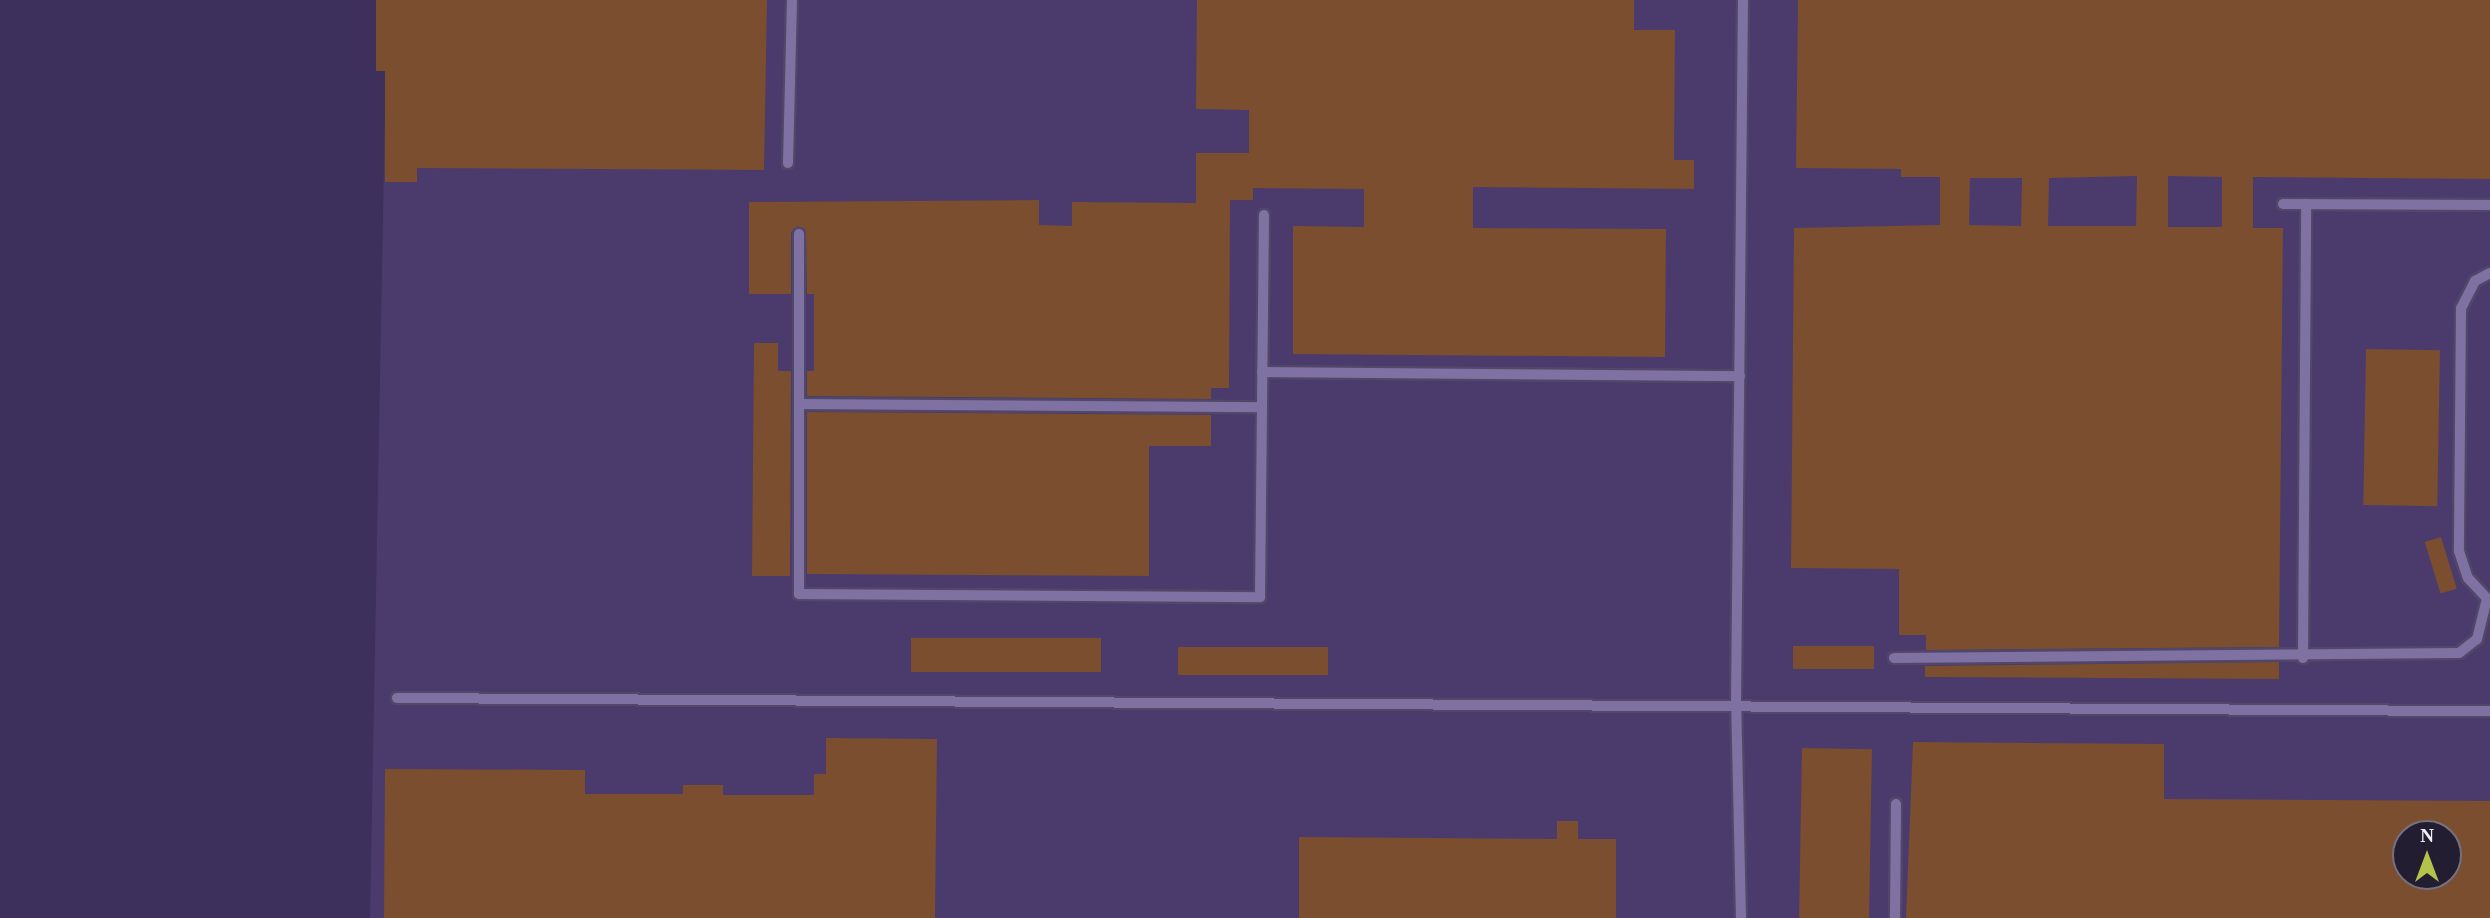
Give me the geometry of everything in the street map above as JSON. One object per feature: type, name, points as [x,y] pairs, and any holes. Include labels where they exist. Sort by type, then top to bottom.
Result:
[{"type":"lane","points":[[788,163],[792,0]]},
{"type":"lane","points":[[1741,918],[1736,702],[1744,0]]},
{"type":"lane","points":[[2283,204],[2490,205]]},
{"type":"lane","points":[[2303,658],[2306,204]]},
{"type":"lane","points":[[799,234],[799,594],[1260,597],[1264,215]]},
{"type":"lane","points":[[1894,657],[2303,658],[2459,653],[2477,639],[2488,602],[2459,551],[2461,307],[2475,281],[2490,273]]},
{"type":"lane","points":[[1262,372],[1740,376]]},
{"type":"lane","points":[[799,404],[1262,407]]},
{"type":"lane","points":[[397,698],[1736,702],[2490,711]]},
{"type":"lane","points":[[1895,918],[1896,804]]},
{"type":"shaded area","points":[[387,0],[2490,0],[2490,918],[370,918]]},
{"type":"building","points":[[376,0],[767,0],[764,170],[417,168],[417,182],[385,182],[385,71],[376,71]]},
{"type":"building","points":[[1197,0],[1634,0],[1634,30],[1675,30],[1674,160],[1694,160],[1694,189],[1473,187],[1473,228],[1666,229],[1665,357],[1293,354],[1293,226],[1364,227],[1364,189],[1253,188],[1253,200],[1230,200],[1229,388],[1211,388],[1211,399],[807,396],[807,371],[814,371],[814,294],[807,294],[806,231],[798,226],[791,233],[791,294],[749,294],[749,202],[1039,200],[1039,225],[1072,226],[1072,202],[1196,203],[1196,153],[1249,153],[1249,110],[1196,109]]},
{"type":"building","points":[[1798,0],[2490,0],[2490,179],[2253,177],[2253,228],[2283,228],[2279,647],[1926,650],[1926,635],[1899,635],[1899,569],[1791,568],[1794,228],[1940,225],[1940,177],[1901,177],[1901,169],[1796,168]],"holes":[[[2137,176],[2136,226],[2048,226],[2049,178]],[[2168,176],[2222,177],[2222,227],[2168,227]],[[1970,178],[2022,178],[2021,226],[1969,225]]]},
{"type":"building","points":[[754,343],[778,343],[778,371],[791,371],[790,576],[752,576]]},
{"type":"building","points":[[2366,349],[2440,350],[2437,506],[2363,505]]},
{"type":"building","points":[[807,412],[1211,415],[1211,446],[1149,446],[1149,576],[807,574]]},
{"type":"building","points":[[2441,537],[2457,589],[2441,594],[2425,542]]},
{"type":"building","points":[[911,638],[1101,638],[1101,672],[911,672]]},
{"type":"building","points":[[1793,646],[1874,646],[1874,669],[1793,669]]},
{"type":"building","points":[[1178,647],[1328,647],[1328,675],[1178,675]]},
{"type":"building","points":[[2279,662],[2279,679],[1925,677],[1925,666]]},
{"type":"building","points":[[826,738],[937,739],[935,918],[384,918],[385,769],[585,770],[585,794],[683,794],[683,785],[723,785],[723,795],[814,795],[814,774],[826,774]]},
{"type":"building","points":[[1913,742],[2164,744],[2164,799],[2490,801],[2490,918],[1906,918]]},
{"type":"building","points":[[1802,748],[1872,749],[1869,918],[1799,918]]},
{"type":"building","points":[[1557,821],[1578,821],[1578,839],[1616,839],[1616,918],[1299,918],[1299,837],[1557,839]]}]
